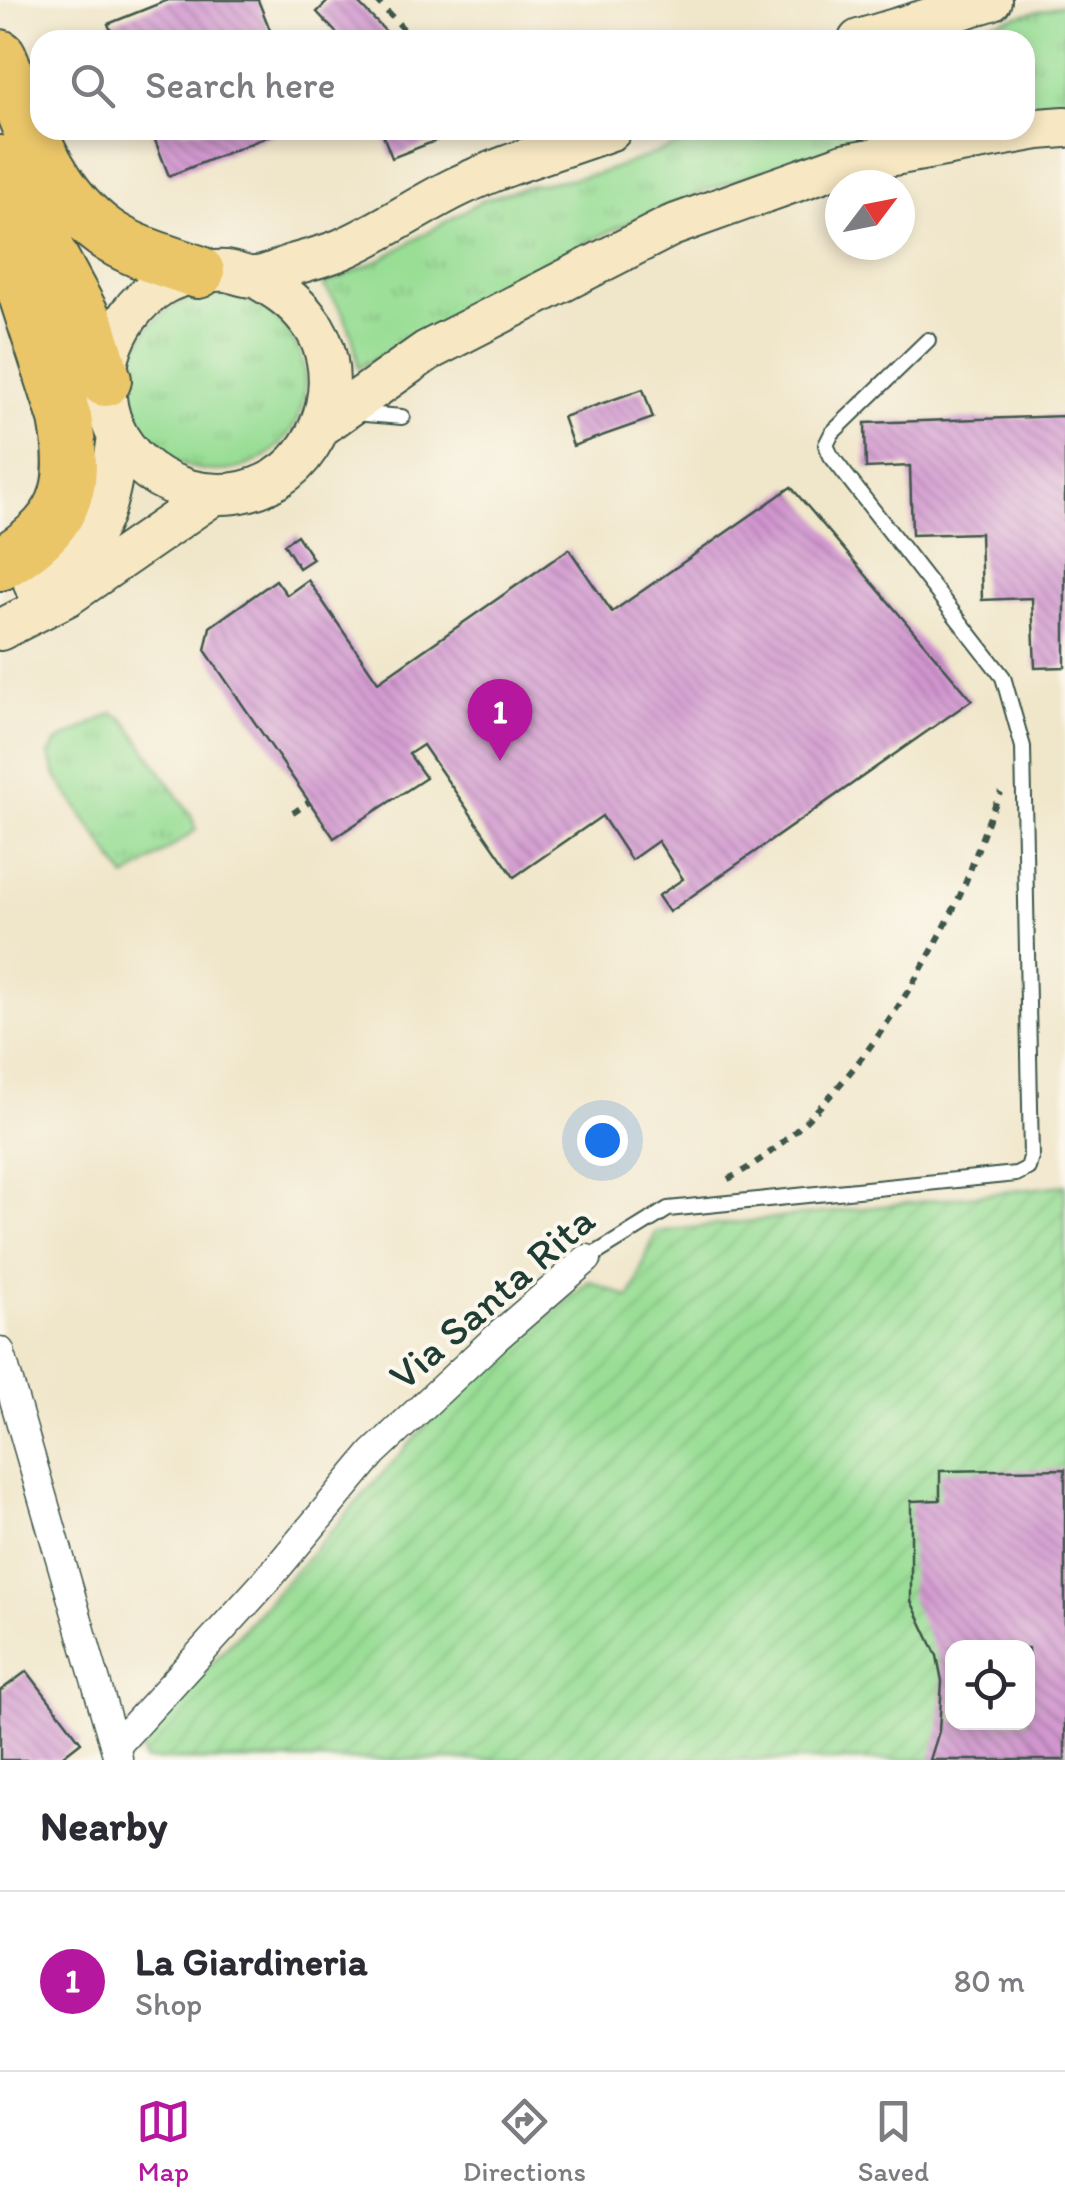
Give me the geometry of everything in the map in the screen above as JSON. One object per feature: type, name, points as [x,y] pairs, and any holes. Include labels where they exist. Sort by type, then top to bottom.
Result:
[{"type":"highway","points":[[0,56],[30,128]]},
{"type":"highway","points":[[35,140],[59,187],[106,234],[136,250],[198,272]]},
{"type":"highway","points":[[0,162],[90,328],[105,380]]},
{"type":"highway","points":[[0,218],[65,418],[71,450],[70,482],[61,509],[36,540],[0,564]]},
{"type":"main road","points":[[893,30],[992,0]]},
{"type":"main road","points":[[1035,129],[1065,127]]},
{"type":"main road","points":[[255,277],[342,249],[458,187],[584,140]]},
{"type":"main road","points":[[331,419],[326,354],[311,322],[287,295],[255,277],[227,271],[198,272],[162,284],[132,309],[112,342],[105,380],[108,408],[118,436],[135,460],[158,478],[184,490],[213,495],[246,492],[278,478],[304,455],[331,419],[427,351],[671,226],[844,164],[973,140]]},
{"type":"main road","points":[[0,601],[53,574],[90,542],[110,494],[118,436]]},
{"type":"main road","points":[[0,630],[67,596],[213,495]]},
{"type":"street","name":"Via Santa Rita","points":[[116,1753],[373,1453],[587,1259]]},
{"type":"street","points":[[0,1351],[116,1753]]},
{"type":"lane","points":[[928,340],[832,433],[826,445],[830,456],[1003,677],[1023,747]]},
{"type":"lane","points":[[331,419],[402,417]]},
{"type":"lane","name":"Via Santa Rita","points":[[587,1259],[668,1209],[1016,1174],[1028,1168],[1031,1157],[1023,747]]},
{"type":"path","points":[[376,0],[404,30]]},
{"type":"path","points":[[726,1180],[807,1122],[870,1046],[956,906],[992,810],[1023,747]]},
{"type":"path","points":[[294,813],[310,802]]},
{"type":"green space","points":[[1065,4],[1065,103],[1035,106],[1035,30],[962,30]]},
{"type":"green space","points":[[693,140],[867,140],[710,189],[648,214],[537,268],[358,368],[348,324],[323,285],[380,260],[483,200],[528,186],[597,174]]},
{"type":"green space","points":[[217,295],[251,302],[279,321],[298,349],[305,383],[298,417],[279,445],[251,464],[217,471],[183,464],[155,445],[136,417],[129,383],[136,349],[155,321],[183,302]]},
{"type":"green space","points":[[113,713],[125,720],[191,815],[196,830],[126,878],[57,778],[49,754],[57,742]]},
{"type":"green space","points":[[1065,1185],[1065,1760],[144,1760],[141,1745],[145,1738],[443,1407],[589,1281],[630,1298],[656,1232]]},
{"type":"building","points":[[168,0],[258,0],[270,30],[111,30],[108,24]]},
{"type":"building","points":[[329,0],[355,0],[384,30],[334,30],[317,12]]},
{"type":"building","points":[[155,140],[259,140],[169,176]]},
{"type":"building","points":[[385,140],[438,140],[392,158]]},
{"type":"building","points":[[643,389],[653,418],[573,446],[563,417]]},
{"type":"building","points":[[1065,416],[1065,667],[1035,668],[1032,598],[982,600],[980,533],[912,535],[910,466],[866,468],[865,423]]},
{"type":"building","points":[[791,487],[972,700],[669,912],[658,896],[683,879],[658,841],[631,860],[602,816],[514,877],[423,745],[409,754],[426,778],[334,838],[205,650],[210,627],[276,580],[287,595],[308,580],[378,682],[569,549],[612,612]]},
{"type":"building","points":[[297,535],[313,559],[299,568],[284,544]]},
{"type":"building","points":[[1065,1469],[1065,1760],[930,1760],[939,1731],[942,1681],[937,1656],[911,1601],[911,1501],[940,1500],[940,1471]]},
{"type":"building","points":[[27,1671],[81,1742],[58,1760],[0,1760],[0,1691]]},
{"type":"place","name":"La Giardineria","points":[[500,761]]}]
